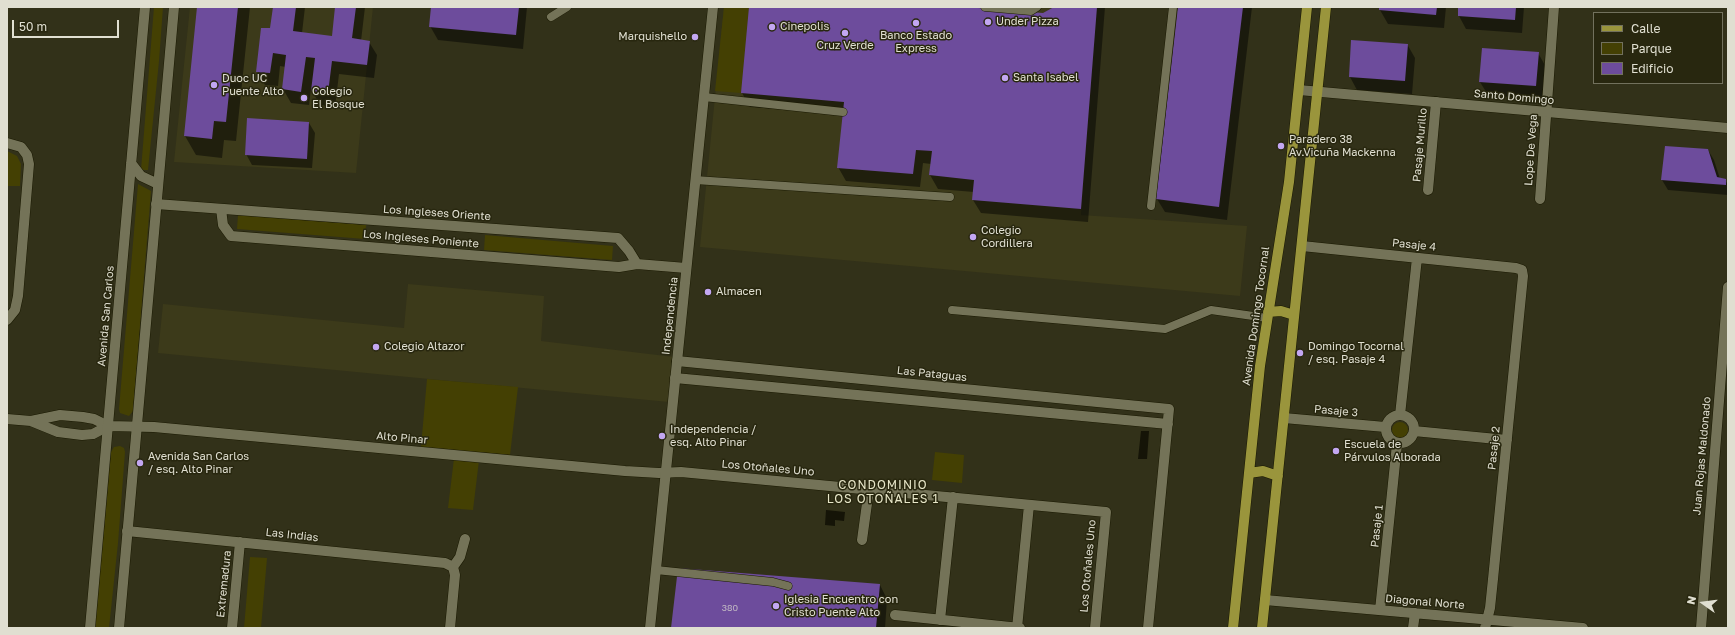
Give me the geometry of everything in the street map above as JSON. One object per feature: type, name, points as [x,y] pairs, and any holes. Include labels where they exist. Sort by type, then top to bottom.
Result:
[{"type":"main road","name":"Avenida Domingo Tocornal","points":[[1233,628],[1267,315],[1288,182],[1307,7]]},
{"type":"main road","points":[[1262,628],[1326,7]]},
{"type":"main road","points":[[1267,315],[1281,311],[1294,316]]},
{"type":"main road","points":[[1249,473],[1263,472],[1278,476]]},
{"type":"street","name":"Avenida San Carlos","points":[[90,628],[145,7]]},
{"type":"street","points":[[119,628],[174,7]]},
{"type":"street","name":"Independencia","points":[[650,628],[713,7]]},
{"type":"street","name":"Lope De Vega","points":[[1540,199],[1554,7]]},
{"type":"street","name":"Santo Domingo","points":[[1299,90],[1728,128]]},
{"type":"street","name":"Pasaje Murillo","points":[[1428,190],[1436,102]]},
{"type":"street","points":[[7,143],[16,144],[25,151],[29,164],[18,296],[15,310],[8,319]]},
{"type":"street","points":[[132,163],[141,176],[158,184]]},
{"type":"street","name":"Los Ingleses Oriente","points":[[156,204],[618,238],[629,251],[637,264]]},
{"type":"street","name":"Los Ingleses Poniente","points":[[222,209],[223,224],[231,236],[619,267],[637,264]]},
{"type":"street","name":"Pasaje 4","points":[[1302,246],[1516,268],[1522,270]]},
{"type":"street","points":[[1400,415],[1417,258]]},
{"type":"street","points":[[637,264],[686,268]]},
{"type":"street","name":"Pasaje 2","points":[[1486,624],[1490,608],[1523,276],[1522,270]]},
{"type":"street","name":"Juan Rojas Maldonado","points":[[1701,628],[1726,340],[1728,287]]},
{"type":"street","name":"Las Pataguas","points":[[677,361],[1170,409],[1148,628]]},
{"type":"street","points":[[675,378],[1168,424]]},
{"type":"street","points":[[1400,415],[1405,416],[1412,422],[1414,431],[1410,439],[1402,444],[1397,444],[1387,436],[1385,427],[1392,417],[1400,415]]},
{"type":"street","points":[[31,421],[50,416],[69,416],[94,419],[108,426]]},
{"type":"street","name":"Pasaje 3","points":[[1284,418],[1385,427]]},
{"type":"street","points":[[7,419],[31,421],[58,432],[82,435],[93,434],[108,426]]},
{"type":"street","name":"Alto Pinar","points":[[108,426],[137,425],[625,471],[666,473]]},
{"type":"street","points":[[1414,431],[1507,440]]},
{"type":"street","name":"Pasaje 1","points":[[1380,610],[1397,444]]},
{"type":"street","name":"Los Otoñales Uno","points":[[666,473],[681,472],[1106,512],[1095,628]]},
{"type":"street","points":[[862,540],[868,489]]},
{"type":"street","points":[[940,620],[953,497]]},
{"type":"street","points":[[1017,628],[1029,505]]},
{"type":"street","name":"Las Indias","points":[[127,531],[445,563],[453,567]]},
{"type":"street","points":[[450,628],[455,575],[453,567],[460,557],[465,539]]},
{"type":"street","name":"Extremadura","points":[[232,628],[240,542]]},
{"type":"street","name":"Diagonal Norte","points":[[1265,600],[1415,613],[1486,624],[1582,628]]},
{"type":"street","points":[[1414,628],[1415,613]]},
{"type":"street","points":[[895,615],[1020,628]]},
{"type":"lane","points":[[550,17],[567,7]]},
{"type":"lane","points":[[985,7],[1031,11],[1037,7]]},
{"type":"lane","points":[[1151,206],[1173,7]]},
{"type":"lane","points":[[704,97],[843,112]]},
{"type":"lane","points":[[695,180],[950,197]]},
{"type":"lane","points":[[952,310],[1165,329],[1211,310],[1267,315]]},
{"type":"lane","points":[[656,570],[773,582],[788,586]]},
{"type":"shaded area","name":"Colegio El Bosque","points":[[190,7],[373,7],[356,173],[174,162]]},
{"type":"shaded area","points":[[724,7],[1097,7],[1081,215],[1247,226],[1240,296],[700,247]]},
{"type":"shaded area","name":"Colegio Altazor","points":[[408,284],[544,296],[541,341],[674,357],[669,402],[158,353],[163,304],[404,328]]},
{"type":"shaded area","points":[[1141,431],[1149,431],[1147,459],[1138,459]]},
{"type":"shaded area","points":[[826,510],[845,512],[844,521],[835,520],[835,526],[825,525]]},
{"type":"green space","points":[[154,7],[163,7],[159,61],[148,170],[141,170]]},
{"type":"green space","points":[[724,7],[749,7],[741,93],[715,91]]},
{"type":"green space","points":[[7,151],[17,156],[21,164],[20,186],[7,186]]},
{"type":"green space","points":[[138,184],[151,191],[133,411],[129,416],[120,413],[119,409]]},
{"type":"green space","points":[[238,215],[366,225],[365,239],[237,229]]},
{"type":"green space","points":[[485,235],[613,246],[612,260],[484,250]]},
{"type":"green space","points":[[427,379],[518,387],[510,455],[480,452],[473,510],[448,508],[455,450],[421,447]]},
{"type":"green space","points":[[1397,422],[1403,422],[1408,427],[1406,436],[1403,438],[1397,438],[1392,433],[1392,427]]},
{"type":"green space","points":[[120,446],[124,448],[125,452],[118,543],[109,628],[95,628],[111,452],[114,447]]},
{"type":"green space","points":[[935,452],[964,455],[962,483],[932,480]]},
{"type":"green space","points":[[250,557],[267,558],[261,628],[244,628]]},
{"type":"building","points":[[197,7],[238,7],[226,122],[214,121],[212,139],[184,136]]},
{"type":"building","points":[[273,7],[296,7],[293,31],[332,36],[335,7],[356,7],[352,38],[370,41],[367,65],[332,61],[328,93],[311,91],[315,58],[306,57],[301,92],[282,89],[286,55],[273,53],[270,73],[256,72],[261,28],[270,28]]},
{"type":"building","points":[[431,7],[519,7],[516,35],[429,27]]},
{"type":"building","points":[[749,7],[965,7],[1043,13],[1054,7],[1097,7],[1081,209],[972,200],[974,180],[929,175],[932,151],[916,150],[913,174],[837,168],[844,102],[741,93]]},
{"type":"building","points":[[1178,7],[1243,7],[1219,207],[1156,199]]},
{"type":"building","points":[[1379,7],[1437,7],[1436,15],[1379,10]]},
{"type":"building","points":[[1458,7],[1516,7],[1515,20],[1458,16]]},
{"type":"building","points":[[1351,40],[1408,44],[1405,81],[1349,77]]},
{"type":"building","points":[[1482,48],[1539,52],[1536,86],[1479,82]]},
{"type":"building","points":[[247,118],[309,122],[307,159],[245,155]]},
{"type":"building","points":[[1665,146],[1708,149],[1717,177],[1726,179],[1726,185],[1661,180]]},
{"type":"building","name":"Iglesia Encuentro con Cristo Puente Alto","points":[[678,568],[880,584],[876,628],[671,628]]},
{"type":"place","name":"Under Pizza","points":[[988,22]]},
{"type":"place","name":"Banco Estado Express","points":[[916,23]]},
{"type":"place","name":"Cinepolis","points":[[772,27]]},
{"type":"place","name":"Cruz Verde","points":[[845,33]]},
{"type":"place","name":"Marquishello","points":[[695,37]]},
{"type":"place","name":"Santa Isabel","points":[[1005,78]]},
{"type":"place","name":"Duoc UC Puente Alto","points":[[214,85]]},
{"type":"place","name":"Colegio El Bosque","points":[[304,98]]},
{"type":"place","name":"Paradero 38 Av.Vicuña Mackenna","points":[[1281,146]]},
{"type":"place","name":"Colegio Cordillera","points":[[973,237]]},
{"type":"place","name":"Almacen","points":[[708,292]]},
{"type":"place","name":"Colegio Altazor","points":[[376,347]]},
{"type":"place","name":"Domingo Tocornal / esq. Pasaje 4","points":[[1300,353]]},
{"type":"place","name":"Independencia / esq. Alto Pinar","points":[[662,436]]},
{"type":"place","name":"Escuela de Párvulos Alborada","points":[[1336,451]]},
{"type":"place","name":"Avenida San Carlos / esq. Alto Pinar","points":[[140,463]]},
{"type":"place","name":"Iglesia Encuentro con Cristo Puente Alto","points":[[776,606]]},
{"type":"district","name":"CONDOMINIO LOS OTOÑALES 1","points":[[883,492]]}]
